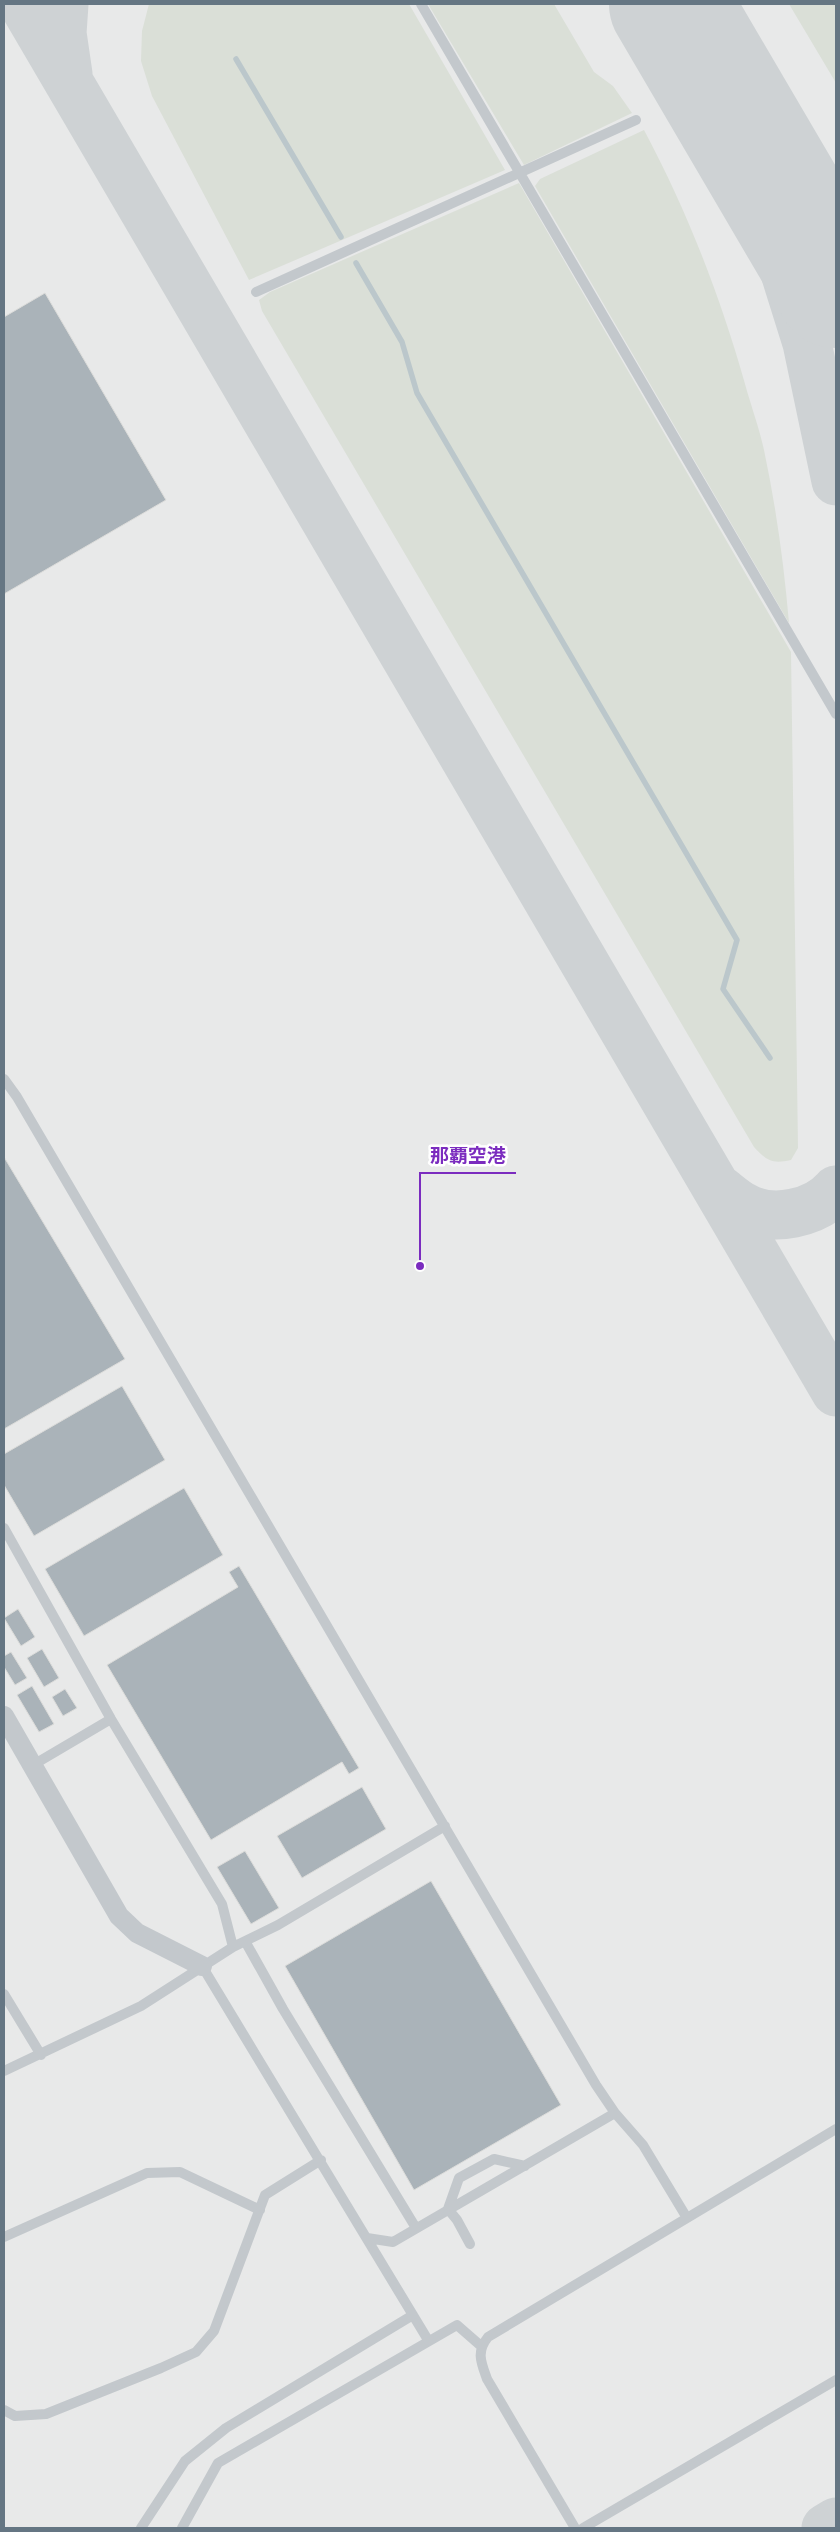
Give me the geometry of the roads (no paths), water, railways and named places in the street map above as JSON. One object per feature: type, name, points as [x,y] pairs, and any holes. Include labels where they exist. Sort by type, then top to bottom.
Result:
[{"type":"street","points":[[4,1716],[120,1916],[136,1933],[202,1966]]},
{"type":"lane","points":[[421,4],[836,714]]},
{"type":"lane","points":[[256,292],[636,120]]},
{"type":"lane","points":[[4,1079],[27,1114],[596,2085],[615,2113],[643,2146],[687,2218]]},
{"type":"lane","points":[[4,1528],[111,1719],[222,1904],[233,1947]]},
{"type":"lane","points":[[33,1765],[111,1719]]},
{"type":"lane","points":[[4,2071],[41,2056],[142,2006],[233,1947],[278,1925],[445,1826]]},
{"type":"lane","points":[[246,1941],[283,2009],[416,2228]]},
{"type":"lane","points":[[202,1966],[321,2160],[428,2340]]},
{"type":"lane","points":[[4,1994],[41,2056]]},
{"type":"lane","points":[[368,2238],[393,2242],[615,2113]]},
{"type":"lane","points":[[575,2528],[487,2379],[479,2356],[481,2346],[488,2337],[836,2129]]},
{"type":"lane","points":[[448,2209],[459,2178],[494,2159],[525,2166]]},
{"type":"lane","points":[[4,2410],[15,2416],[46,2414],[196,2352],[214,2331],[265,2195],[321,2160]]},
{"type":"lane","points":[[4,2237],[147,2173],[180,2172],[260,2210]]},
{"type":"lane","points":[[448,2209],[470,2244]]},
{"type":"lane","points":[[141,2528],[185,2461],[226,2428],[413,2315]]},
{"type":"lane","points":[[182,2528],[218,2463],[428,2340],[457,2325],[481,2346]]},
{"type":"lane","points":[[583,2528],[836,2380]]},
{"type":"waterway","points":[[236,59],[341,237]]},
{"type":"waterway","points":[[356,263],[402,342],[417,393],[737,940],[723,989],[770,1058]]},
{"type":"place","name":"那覇空港","points":[[420,1266]]}]
